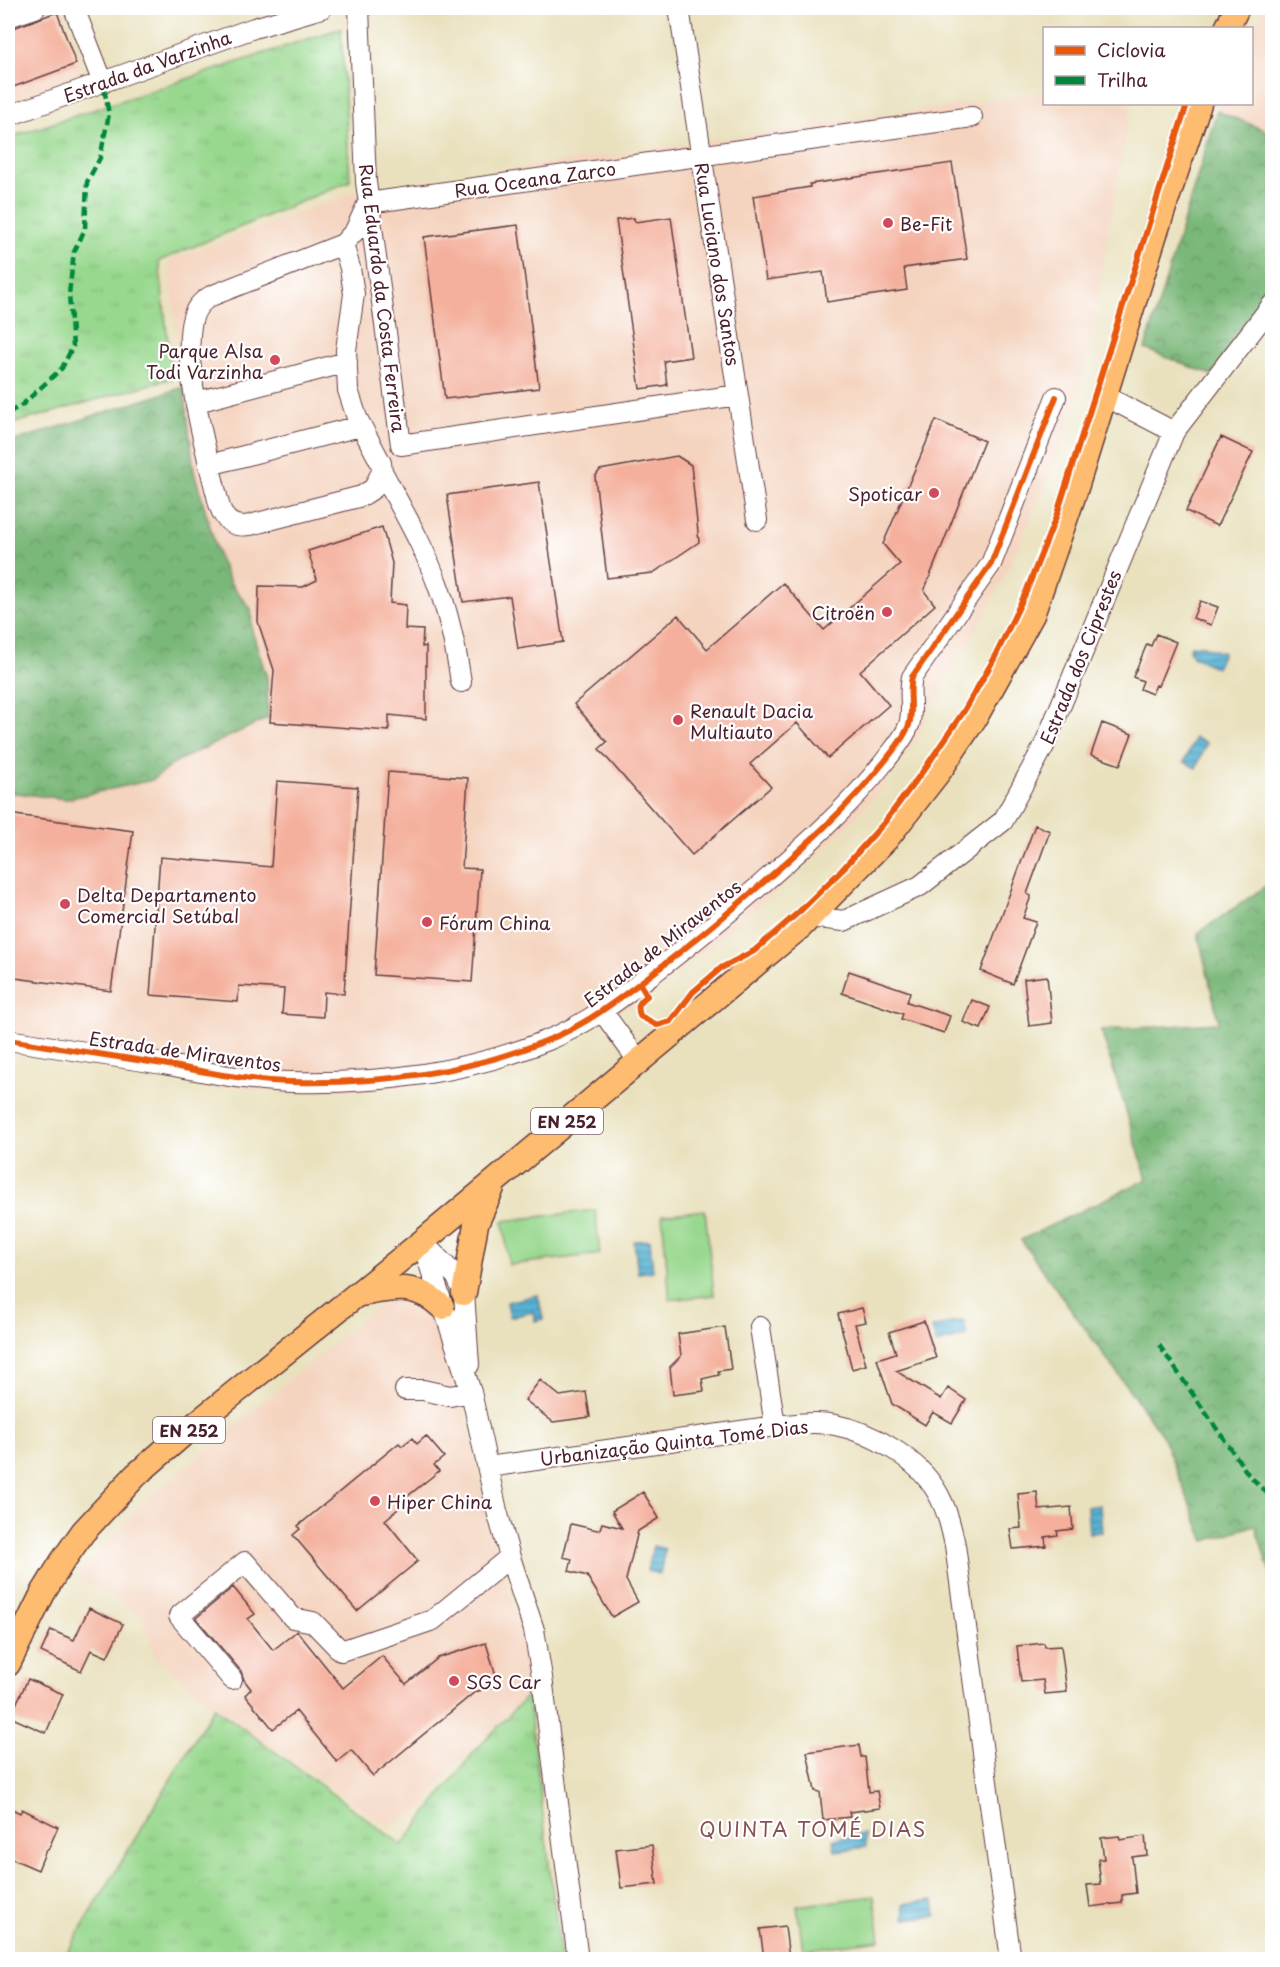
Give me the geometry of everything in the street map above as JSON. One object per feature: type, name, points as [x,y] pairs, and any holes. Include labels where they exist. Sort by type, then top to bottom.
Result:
[{"type":"main road","points":[[1228,27],[1237,8]]},
{"type":"main road","name":"EN 252","points":[[8,1664],[20,1636],[62,1562],[83,1532],[116,1494],[181,1436],[496,1181],[810,917],[887,838],[940,770],[976,716],[1032,615],[1199,105]]},
{"type":"main road","points":[[464,1293],[476,1224],[496,1181]]},
{"type":"main road","points":[[359,1294],[407,1288],[432,1297],[442,1307]]},
{"type":"street","points":[[8,17],[35,8]]},
{"type":"street","points":[[74,8],[103,83]]},
{"type":"street","name":"Estrada da Varzinha","points":[[8,116],[254,28],[322,8]]},
{"type":"street","name":"Rua Eduardo da Costa Ferreira","points":[[359,8],[368,203],[401,445],[738,395]]},
{"type":"street","name":"Rua Luciano dos Santos","points":[[679,8],[757,520]]},
{"type":"street","name":"Rua Oceana Zarco","points":[[368,203],[972,117]]},
{"type":"street","points":[[368,203],[355,231],[343,244],[211,296],[199,305],[192,318],[189,340],[197,402],[209,465],[222,514],[231,524],[242,526],[362,496],[374,488],[382,471]]},
{"type":"street","points":[[343,244],[354,294],[346,362],[351,405],[438,585],[456,651],[461,682]]},
{"type":"street","name":"Estrada dos Ciprestes","points":[[810,917],[844,921],[920,886],[1003,821],[1044,747],[1174,432],[1272,305]]},
{"type":"street","points":[[197,402],[346,362]]},
{"type":"street","points":[[1104,396],[1174,432]]},
{"type":"street","name":"Estrada de Miraventos","points":[[8,1040],[219,1075],[292,1082],[334,1081],[413,1075],[469,1065],[549,1040],[602,1011],[699,938],[772,875],[867,784],[898,744],[908,728],[912,712],[909,689],[912,677],[991,564],[1056,397]]},
{"type":"street","points":[[209,465],[360,426]]},
{"type":"street","points":[[602,1011],[639,1062]]},
{"type":"street","points":[[422,1242],[456,1276],[464,1293],[471,1392]]},
{"type":"street","points":[[422,1242],[471,1392],[510,1557],[534,1630],[578,1959]]},
{"type":"street","points":[[760,1327],[775,1426]]},
{"type":"street","points":[[405,1390],[423,1390],[450,1396],[471,1392]]},
{"type":"street","name":"Urbanização Quinta Tomé Dias","points":[[488,1467],[775,1426],[804,1424],[834,1424],[866,1434],[890,1446],[913,1464],[936,1491],[948,1515],[955,1545],[1011,1959]]},
{"type":"street","points":[[232,1679],[179,1616],[245,1562],[292,1618],[313,1622],[341,1651],[434,1620],[510,1557]]},
{"type":"shaded area","points":[[8,8],[63,8],[84,74],[8,103]]},
{"type":"shaded area","points":[[1263,8],[1272,8],[1272,133],[1217,111],[1220,105],[1253,105],[1253,32]]},
{"type":"shaded area","points":[[1043,92],[1043,105],[1128,105],[1130,108],[1085,372],[1059,451],[1027,529],[983,618],[935,700],[916,740],[882,788],[841,833],[790,880],[707,949],[631,1006],[557,1048],[484,1073],[427,1085],[347,1091],[264,1090],[204,1085],[8,1052],[8,792],[66,799],[152,780],[177,761],[267,678],[252,631],[251,609],[231,584],[219,558],[194,471],[168,261],[354,192]]},
{"type":"shaded area","points":[[395,1298],[408,1299],[422,1305],[432,1314],[457,1380],[498,1555],[523,1635],[531,1690],[445,1775],[436,1793],[423,1810],[388,1826],[214,1707],[155,1657],[142,1615],[76,1578],[141,1504],[379,1305]]},
{"type":"green space","points":[[341,28],[350,181],[159,261],[172,378],[8,425],[8,138]]},
{"type":"green space","points":[[1217,111],[1272,133],[1272,286],[1212,375],[1145,349]]},
{"type":"green space","points":[[184,387],[194,471],[219,558],[231,584],[251,609],[252,631],[267,678],[268,718],[177,761],[152,780],[66,799],[8,792],[8,443]]},
{"type":"green space","points":[[1272,882],[1272,1579],[1255,1525],[1205,1541],[1162,1435],[1021,1240],[1147,1179],[1101,1030],[1219,1023],[1198,933]]},
{"type":"green space","points":[[595,1210],[600,1254],[509,1265],[503,1221]]},
{"type":"green space","points":[[705,1210],[714,1295],[670,1300],[662,1215]]},
{"type":"green space","points":[[528,1695],[561,1959],[63,1959],[214,1707],[402,1845],[474,1752]]},
{"type":"green space","points":[[874,1896],[880,1940],[803,1950],[797,1906]]},
{"type":"water","points":[[1200,645],[1223,653],[1216,668],[1192,656],[1189,650],[1191,646]]},
{"type":"water","points":[[1195,738],[1207,743],[1196,768],[1184,762]]},
{"type":"water","points":[[650,1240],[653,1271],[638,1273],[634,1241]]},
{"type":"water","points":[[538,1295],[543,1319],[535,1321],[533,1312],[510,1317],[507,1302]]},
{"type":"water","points":[[963,1320],[967,1336],[936,1344],[932,1328]]},
{"type":"water","points":[[1100,1505],[1102,1532],[1089,1533],[1087,1507]]},
{"type":"water","points":[[653,1546],[665,1549],[660,1574],[647,1571]]},
{"type":"water","points":[[864,1834],[866,1847],[835,1851],[833,1839]]},
{"type":"water","points":[[934,1900],[936,1916],[905,1919],[903,1904]]},
{"type":"building","points":[[57,12],[76,64],[8,89],[8,30]]},
{"type":"building","name":"Be-Fit","points":[[952,163],[967,259],[904,268],[907,290],[827,302],[823,272],[766,280],[753,196],[810,187],[810,184]]},
{"type":"building","points":[[671,217],[691,357],[664,361],[667,385],[640,389],[616,220],[634,218],[635,222]]},
{"type":"building","points":[[518,225],[539,388],[445,399],[424,237]]},
{"type":"building","points":[[936,420],[984,441],[924,591],[935,605],[860,671],[889,705],[828,758],[797,723],[750,764],[771,787],[692,855],[599,749],[607,742],[574,704],[678,615],[707,649],[783,583],[824,630],[900,564],[883,544]]},
{"type":"building","points":[[1221,437],[1253,452],[1217,526],[1186,511]]},
{"type":"building","points":[[677,456],[691,465],[699,542],[653,573],[607,578],[595,477],[600,470]]},
{"type":"building","points":[[539,482],[563,642],[518,649],[510,596],[463,602],[447,495]]},
{"type":"building","points":[[382,527],[392,563],[390,603],[406,605],[405,629],[423,630],[422,647],[426,646],[426,719],[389,715],[389,731],[270,722],[274,670],[258,622],[259,586],[303,587],[317,580],[308,551]]},
{"type":"building","points":[[1200,601],[1218,607],[1211,625],[1193,618]]},
{"type":"building","points":[[1156,634],[1176,642],[1158,686],[1156,685],[1152,694],[1140,689],[1143,681],[1133,677],[1147,644],[1151,646]]},
{"type":"building","points":[[1102,723],[1132,734],[1120,765],[1091,755]]},
{"type":"building","name":"Fórum China","points":[[388,772],[468,778],[462,868],[480,869],[472,982],[374,975]]},
{"type":"building","points":[[277,781],[358,787],[344,994],[324,992],[323,1017],[282,1014],[284,989],[239,986],[238,1002],[150,995],[160,857],[271,867]]},
{"type":"building","name":"Delta Departamento Comercial Setúbal","points":[[8,814],[133,831],[111,991],[8,977]]},
{"type":"building","points":[[1035,825],[1050,831],[1027,894],[1031,896],[1023,918],[1036,922],[1013,984],[981,971]]},
{"type":"building","points":[[849,971],[910,992],[907,1002],[950,1016],[944,1033],[901,1019],[903,1014],[842,993]]},
{"type":"building","points":[[1047,976],[1052,1023],[1029,1026],[1024,979]]},
{"type":"building","points":[[972,1000],[990,1007],[981,1029],[963,1022]]},
{"type":"building","points":[[862,1308],[866,1322],[855,1324],[866,1365],[852,1369],[838,1314]]},
{"type":"building","points":[[924,1321],[936,1358],[896,1371],[941,1399],[948,1388],[966,1400],[952,1423],[933,1412],[925,1425],[892,1404],[877,1359],[896,1353],[889,1332]]},
{"type":"building","points":[[725,1327],[731,1369],[718,1371],[719,1375],[702,1379],[704,1391],[673,1395],[670,1367],[681,1356],[678,1334]]},
{"type":"building","points":[[540,1380],[560,1396],[586,1392],[590,1417],[553,1422],[525,1400]]},
{"type":"building","points":[[426,1436],[444,1457],[434,1465],[439,1471],[403,1500],[405,1503],[385,1520],[418,1561],[357,1611],[293,1535],[300,1529],[298,1526],[399,1443],[402,1446],[412,1438],[417,1444]]},
{"type":"building","points":[[643,1492],[659,1518],[638,1531],[626,1580],[638,1602],[612,1617],[587,1576],[569,1571],[572,1559],[563,1557],[571,1524],[597,1530],[600,1529],[602,1523],[622,1528],[612,1511]]},
{"type":"building","points":[[1037,1492],[1039,1510],[1071,1507],[1073,1529],[1057,1531],[1058,1535],[1045,1537],[1046,1546],[1013,1549],[1010,1529],[1021,1528],[1018,1494]]},
{"type":"building","name":"SGS Car","points":[[233,1587],[255,1614],[248,1619],[273,1650],[297,1631],[343,1688],[382,1656],[406,1684],[438,1658],[486,1643],[499,1685],[475,1692],[373,1776],[351,1750],[337,1762],[296,1711],[273,1729],[245,1695],[251,1689],[241,1671],[196,1618]]},
{"type":"building","points":[[89,1608],[123,1624],[107,1657],[91,1650],[81,1671],[41,1652],[51,1630],[74,1640]]},
{"type":"building","points":[[1044,1643],[1045,1647],[1061,1646],[1067,1692],[1045,1694],[1043,1680],[1021,1682],[1017,1646]]},
{"type":"building","points":[[28,1679],[63,1694],[46,1733],[10,1717]]},
{"type":"building","points":[[859,1745],[861,1757],[865,1757],[869,1792],[877,1791],[880,1808],[849,1812],[850,1817],[823,1820],[820,1792],[815,1791],[807,1752]]},
{"type":"building","points":[[8,1807],[20,1813],[22,1809],[58,1827],[38,1870],[8,1857]]},
{"type":"building","points":[[1119,1836],[1120,1840],[1145,1836],[1147,1855],[1132,1857],[1136,1893],[1122,1895],[1122,1903],[1090,1907],[1087,1885],[1101,1884],[1098,1859],[1104,1859],[1101,1838]]},
{"type":"building","points":[[652,1845],[657,1884],[621,1888],[616,1849]]},
{"type":"building","points":[[785,1926],[789,1959],[764,1959],[760,1929]]},
{"type":"marked path","points":[[8,413],[22,405],[62,368],[73,346],[69,294],[74,252],[85,229],[87,182],[100,158],[109,114],[103,83]]},
{"type":"marked path","points":[[1159,1345],[1248,1474],[1272,1498]]},
{"type":"cycle path","points":[[640,984],[647,996],[639,1004],[640,1016],[657,1025],[671,1021],[693,992],[721,968],[754,951],[841,871],[884,823],[964,711],[994,659],[1026,592],[1056,517],[1187,105]]},
{"type":"cycle path","points":[[8,1040],[259,1080],[357,1081],[422,1074],[487,1061],[548,1040],[591,1018],[683,950],[792,857],[856,795],[898,744],[909,725],[912,677],[991,564],[1056,397]]},
{"type":"place","name":"Be-Fit","points":[[888,223]]},
{"type":"place","name":"Parque Alsa Todi Varzinha","points":[[275,360]]},
{"type":"place","name":"Spoticar","points":[[934,493]]},
{"type":"place","name":"Citroën","points":[[887,612]]},
{"type":"place","name":"Renault Dacia Multiauto","points":[[678,720]]},
{"type":"place","name":"Delta Departamento Comercial Setúbal","points":[[65,904]]},
{"type":"place","name":"Fórum China","points":[[427,922]]},
{"type":"place","name":"Hiper China","points":[[375,1501]]},
{"type":"place","name":"SGS Car","points":[[454,1681]]},
{"type":"district","name":"QUINTA TOMÉ DIAS","points":[[813,1829]]}]
